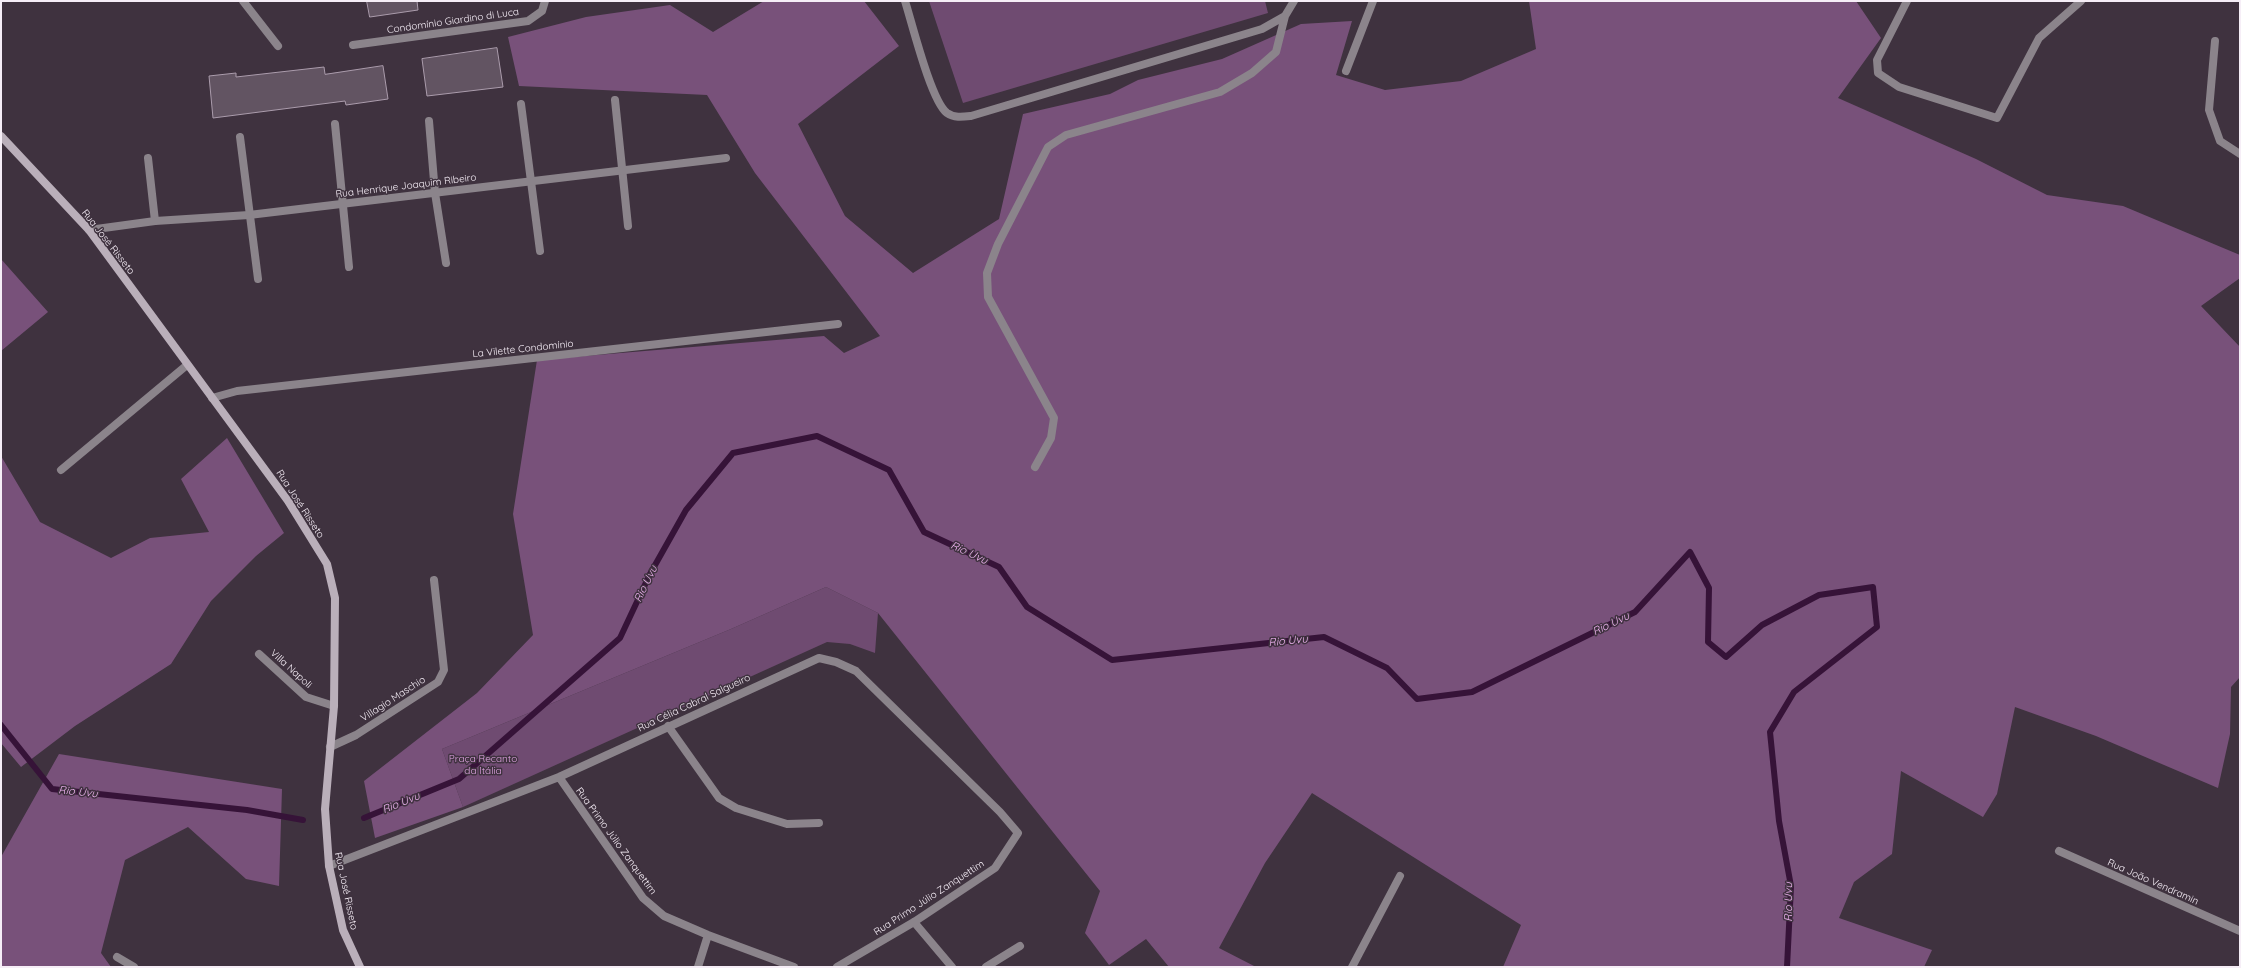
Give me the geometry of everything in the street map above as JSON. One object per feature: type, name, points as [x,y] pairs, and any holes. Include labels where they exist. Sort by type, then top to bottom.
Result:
[{"type":"main road","name":"Rua José Risseto","points":[[1,136],[89,230],[187,365],[288,500],[327,564],[335,598],[334,706],[325,809],[329,866],[342,930],[360,967]]},
{"type":"street","points":[[243,1],[278,46]]},
{"type":"street","name":"Condomínio Giardino di Luca","points":[[353,45],[528,21],[542,11],[545,1]]},
{"type":"street","points":[[905,1],[935,95],[946,112],[957,117],[970,116],[1262,29],[1285,16]]},
{"type":"street","points":[[1035,467],[1051,438],[1054,418],[988,297],[988,273],[998,244],[1048,148],[1066,135],[1220,92],[1252,73],[1276,52],[1285,16],[1294,1]]},
{"type":"street","points":[[1346,71],[1373,1]]},
{"type":"street","points":[[1907,1],[1878,60],[1878,73],[1899,87],[1997,118],[2039,38],[2081,1]]},
{"type":"street","points":[[2215,41],[2209,110],[2220,141],[2236,152],[2240,145]]},
{"type":"street","points":[[615,100],[628,226]]},
{"type":"street","points":[[521,104],[540,251]]},
{"type":"street","points":[[429,121],[435,193],[446,263]]},
{"type":"street","points":[[336,124],[350,268]]},
{"type":"street","points":[[240,137],[258,279]]},
{"type":"street","points":[[148,158],[155,221]]},
{"type":"street","name":"Rua Henrique Joaquim Ribeiro","points":[[89,230],[155,221],[249,215],[726,158]]},
{"type":"street","name":"La Vilette Condomínio","points":[[212,398],[237,391],[838,324]]},
{"type":"street","points":[[61,470],[187,365]]},
{"type":"street","name":"Villagio Maschio","points":[[330,747],[356,735],[438,682],[444,670],[434,580]]},
{"type":"street","name":"Villa Napoli","points":[[259,654],[306,697],[334,706]]},
{"type":"street","name":"Rua Célia Cabral Salgueiro","points":[[329,866],[559,777],[819,658],[836,662],[856,671],[1000,812],[1018,833]]},
{"type":"street","points":[[668,726],[719,798],[736,808],[787,824],[819,824]]},
{"type":"street","name":"Rua Primo Júlio Zanquettim","points":[[559,777],[643,898],[664,916],[708,935],[794,967]]},
{"type":"street","name":"Rua Primo Júlio Zanquettim","points":[[837,967],[914,922],[995,868],[1018,833]]},
{"type":"street","name":"Rua João Vendramin","points":[[2058,851],[2240,931]]},
{"type":"street","points":[[1352,967],[1400,876]]},
{"type":"street","points":[[914,922],[952,967]]},
{"type":"street","points":[[698,967],[708,935]]},
{"type":"street","points":[[986,967],[1020,946]]},
{"type":"street","points":[[117,957],[134,967]]},
{"type":"green space","points":[[929,1],[1265,1],[1268,13],[963,103]]},
{"type":"green space","name":"Praça Recanto da Itália","points":[[826,587],[878,613],[875,653],[850,644],[827,642],[463,807],[442,749],[731,629]]},
{"type":"shaded area","points":[[764,1],[864,1],[899,46],[798,124],[845,216],[913,273],[999,219],[1023,114],[1110,94],[1138,80],[1222,59],[1301,24],[1352,21],[1336,75],[1385,90],[1461,81],[1536,49],[1529,1],[1856,1],[1881,38],[1838,98],[1976,159],[2047,195],[2123,206],[2240,255],[2240,278],[2201,306],[2240,347],[2240,677],[2231,687],[2230,734],[2218,788],[2096,736],[2015,707],[1997,794],[1983,817],[1901,771],[1892,854],[1854,882],[1839,918],[1932,950],[1924,967],[1503,967],[1521,925],[1312,793],[1265,863],[1219,948],[1256,967],[1169,967],[1146,939],[1109,965],[1085,933],[1100,891],[878,613],[826,587],[731,629],[442,749],[463,807],[375,838],[364,781],[477,693],[533,635],[513,514],[537,360],[824,336],[844,353],[880,336],[755,173],[707,95],[519,86],[508,37],[586,17],[670,5],[713,32]]},
{"type":"shaded area","points":[[1,259],[48,312],[1,351]]},
{"type":"shaded area","points":[[227,438],[284,533],[256,556],[211,601],[171,664],[75,726],[21,767],[1,743],[1,456],[40,522],[111,558],[150,538],[209,532],[181,479]]},
{"type":"shaded area","points":[[59,754],[282,789],[279,886],[246,879],[188,827],[125,860],[101,953],[111,967],[1,967],[1,857]]},
{"type":"building","points":[[367,1],[417,1],[418,10],[370,17]]},
{"type":"building","points":[[497,48],[503,87],[427,96],[422,59]]},
{"type":"building","points":[[383,66],[388,99],[346,105],[345,101],[213,118],[209,76],[236,73],[236,77],[324,67],[325,74]]},
{"type":"waterway","name":"Rio Uvu","points":[[364,818],[459,779],[620,638],[650,574],[686,510],[733,453],[817,436],[889,470],[924,532],[999,567],[1027,607],[1112,660],[1324,637],[1387,668],[1417,699],[1472,692],[1635,612],[1690,552],[1709,588],[1708,642],[1726,657],[1762,625],[1819,595],[1873,587],[1877,627],[1794,692],[1770,732],[1779,821],[1791,886],[1787,967]]},
{"type":"waterway","name":"Rio Uvu","points":[[1,725],[52,789],[247,810],[303,820]]}]
